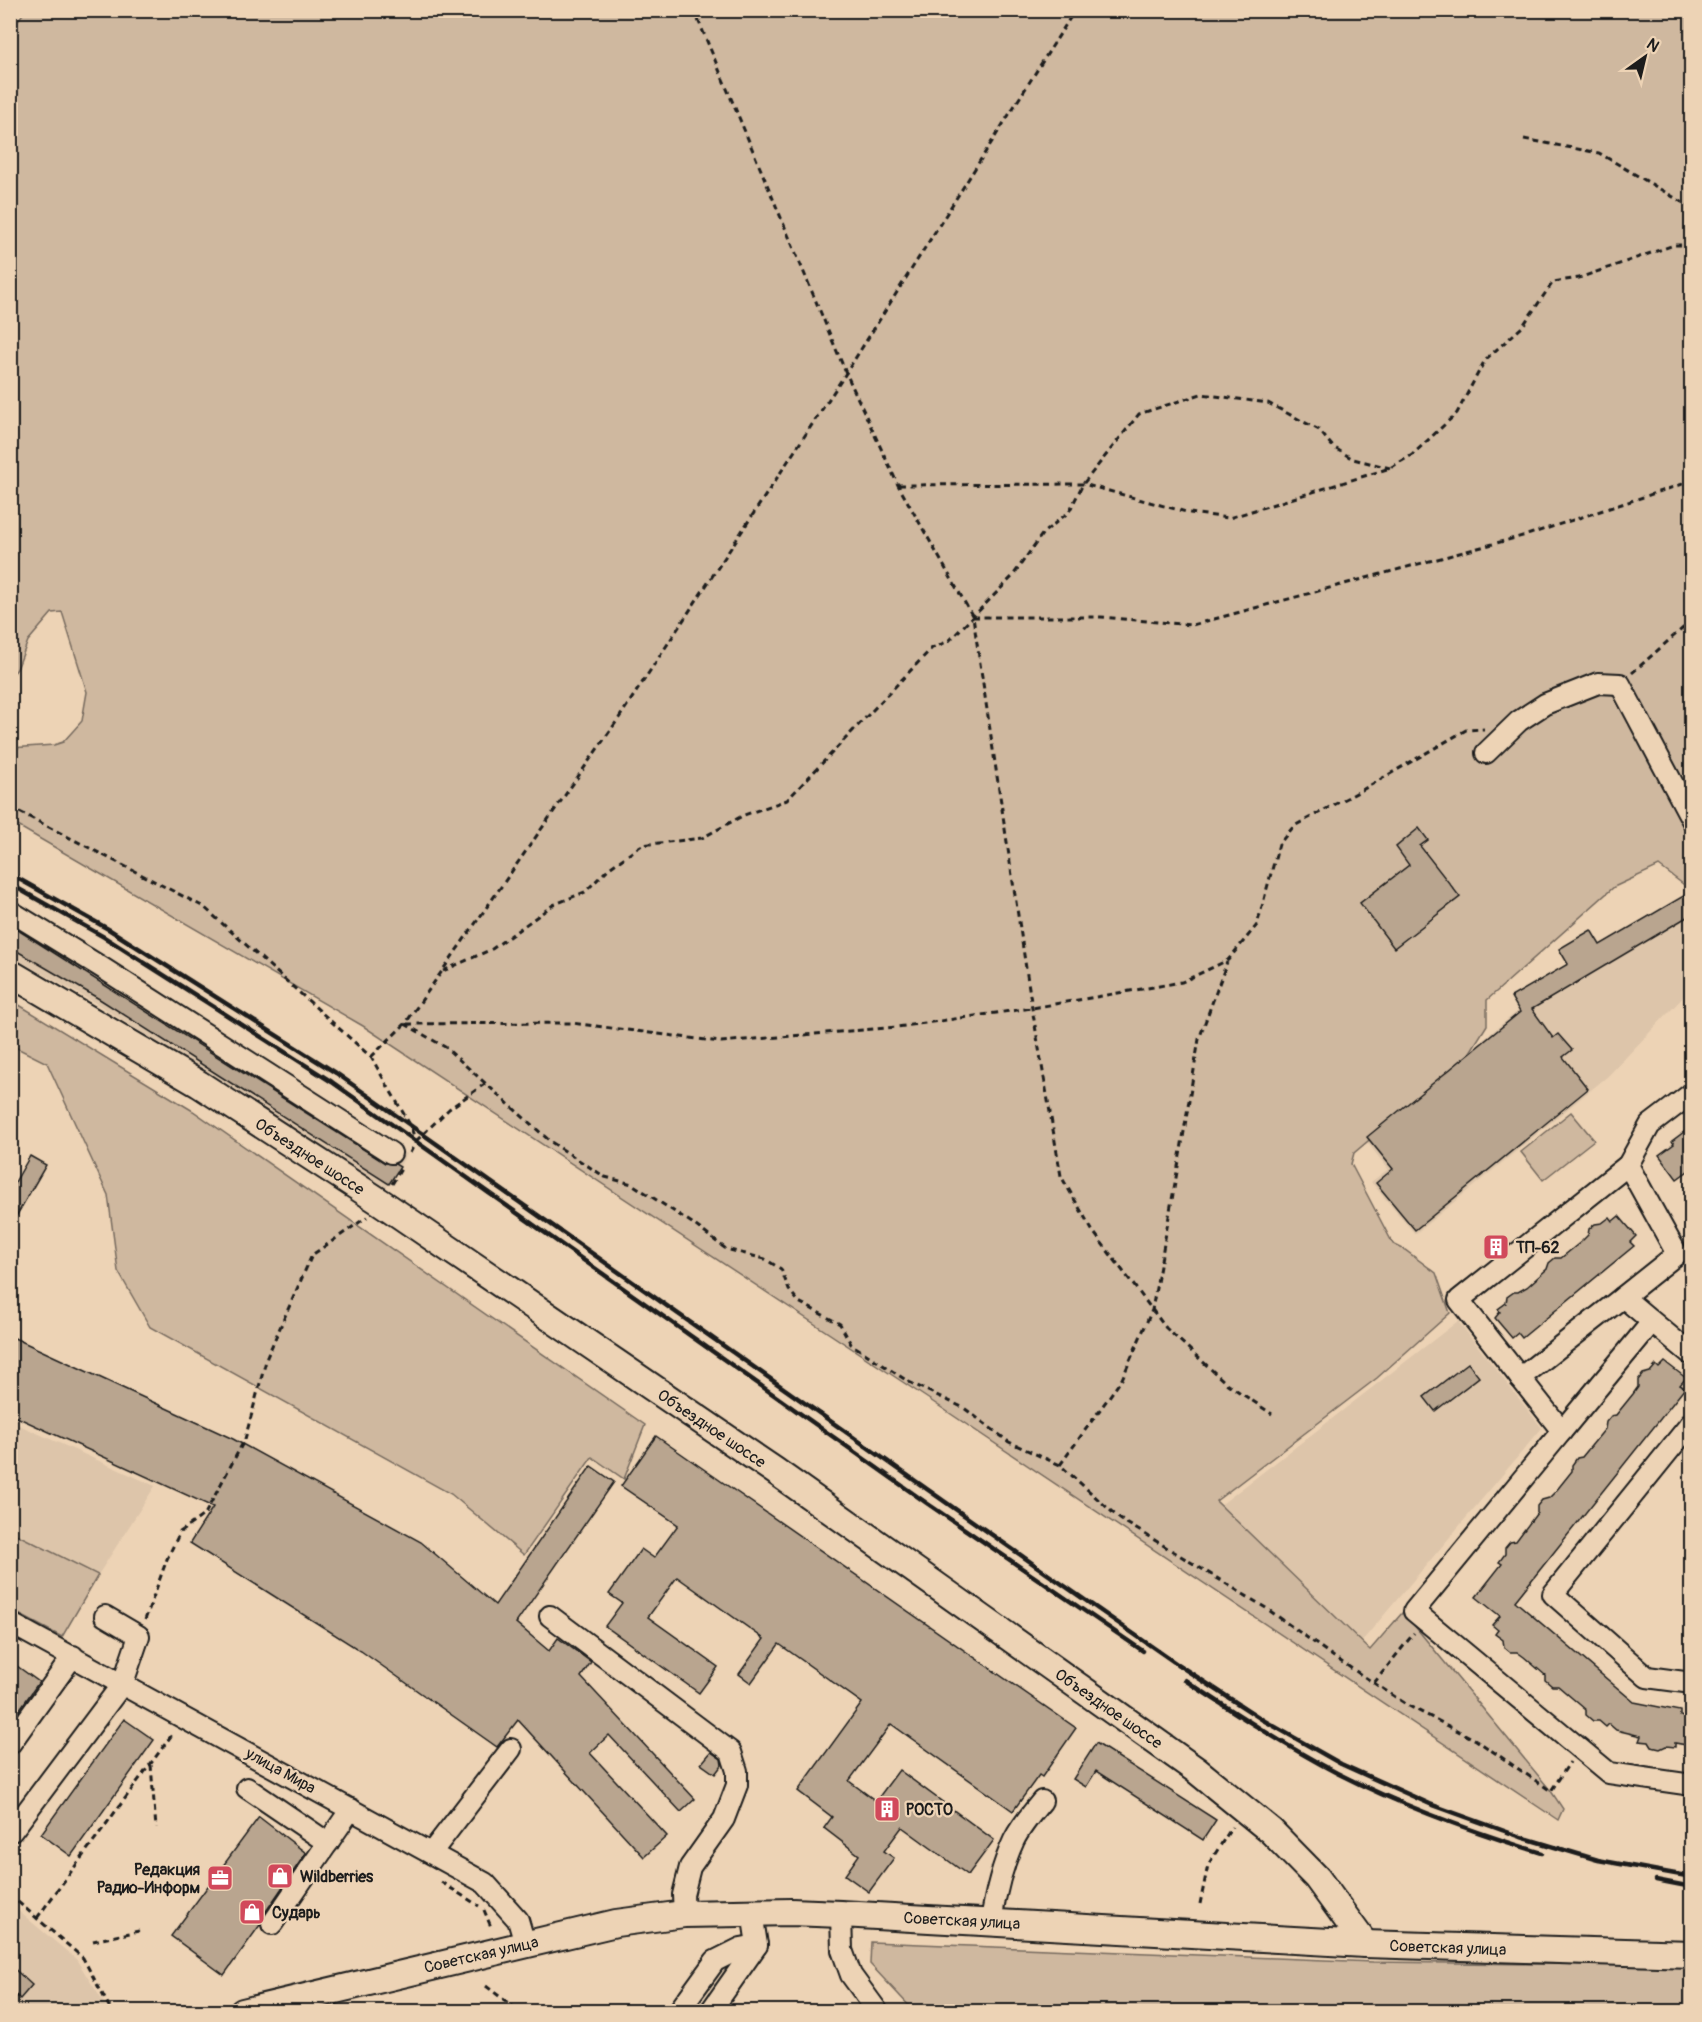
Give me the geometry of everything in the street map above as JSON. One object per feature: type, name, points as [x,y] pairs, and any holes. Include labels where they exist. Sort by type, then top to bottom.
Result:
[{"type":"main road","name":"Объездное шоссе","points":[[10,973],[200,1084],[382,1203],[776,1471],[1196,1770],[1271,1831],[1317,1878],[1365,1944]]},
{"type":"main road","name":"Советская улица","points":[[243,2012],[616,1923],[684,1914],[752,1912],[841,1914],[1365,1944],[1692,1954]]},
{"type":"street","points":[[1486,753],[1519,721],[1545,704],[1598,683],[1620,684],[1692,820]]},
{"type":"street","points":[[10,911],[391,1153]]},
{"type":"street","points":[[1562,1431],[1459,1300],[1628,1165],[1650,1125],[1692,1093]]},
{"type":"street","points":[[1520,1378],[1677,1254],[1628,1165]]},
{"type":"street","points":[[1623,1297],[1692,1355]]},
{"type":"street","points":[[1652,1322],[1414,1611],[1609,1773],[1692,1785]]},
{"type":"street","points":[[1692,1422],[1553,1593],[1647,1677],[1692,1683]]},
{"type":"street","points":[[10,1830],[12,1831],[123,1683],[139,1636],[105,1616]]},
{"type":"street","points":[[550,1616],[731,1752],[737,1771],[737,1785],[724,1819],[690,1867],[683,1894],[684,1914]]},
{"type":"street","name":"улица Мира","points":[[10,1623],[485,1882],[518,1920],[525,1944]]},
{"type":"street","points":[[10,1744],[73,1656]]},
{"type":"street","points":[[431,1853],[453,1816],[511,1749]]},
{"type":"street","points":[[246,1788],[328,1842]]},
{"type":"street","points":[[992,1922],[1000,1879],[1015,1838],[1042,1801]]},
{"type":"street","points":[[272,1924],[351,1809]]},
{"type":"street","points":[[710,2012],[757,1945],[752,1912]]},
{"type":"street","points":[[841,1914],[842,1950],[851,1975],[878,2012]]},
{"type":"street","points":[[678,2012],[715,1961],[741,1948],[757,1945]]},
{"type":"path","points":[[694,10],[846,373],[898,485],[973,617],[1032,1008],[1061,1176],[1092,1230],[1166,1328],[1226,1383],[1272,1414]]},
{"type":"path","points":[[370,1057],[405,1024],[619,718],[846,373],[1075,10]]},
{"type":"path","points":[[1524,139],[1599,153],[1692,207]]},
{"type":"path","points":[[898,485],[1083,484],[1190,513],[1229,518],[1390,468],[1412,455],[1457,413],[1485,360],[1522,327],[1553,282],[1579,278],[1674,245],[1692,245]]},
{"type":"path","points":[[441,971],[492,949],[553,905],[585,892],[608,869],[642,845],[702,838],[744,815],[788,800],[932,648],[949,641],[1012,577],[1043,533],[1069,512],[1083,484],[1139,414],[1201,394],[1268,403],[1319,430],[1333,447],[1353,459],[1390,468]]},
{"type":"path","points":[[973,617],[1101,617],[1192,625],[1530,534],[1692,481]]},
{"type":"path","points":[[1620,684],[1692,620]]},
{"type":"path","points":[[1060,1465],[1122,1379],[1152,1310],[1199,1039],[1228,960],[1257,925],[1280,844],[1294,826],[1466,730],[1493,729],[1519,721]]},
{"type":"path","points":[[10,807],[204,907],[370,1057],[409,1123],[416,1141]]},
{"type":"path","points":[[405,1024],[572,1023],[721,1042],[897,1027],[1032,1008],[1182,982],[1228,960]]},
{"type":"path","points":[[405,1024],[445,1047],[551,1142],[605,1177],[632,1184],[692,1223],[726,1249],[765,1258],[781,1269],[789,1290],[799,1302],[840,1324],[851,1344],[909,1382],[964,1408],[1009,1442],[1060,1465],[1119,1520],[1266,1608],[1334,1657],[1409,1706],[1476,1740],[1551,1791],[1568,1763],[1586,1753]]},
{"type":"path","points":[[139,1636],[167,1559],[180,1532],[204,1514],[245,1439],[267,1357],[312,1254],[369,1216],[382,1203],[416,1141],[449,1109],[486,1083]]},
{"type":"path","points":[[1374,1683],[1401,1650]]},
{"type":"path","points":[[36,1918],[175,1730]]},
{"type":"path","points":[[150,1764],[156,1828]]},
{"type":"path","points":[[1200,1904],[1208,1865],[1244,1809]]},
{"type":"path","points":[[10,1895],[83,1958],[112,2012]]},
{"type":"path","points":[[93,1941],[139,1931]]},
{"type":"path","points":[[486,1986],[520,2012]]},
{"type":"shaded area","points":[[25,11],[1691,11],[1691,890],[1659,866],[1614,887],[1487,1000],[1487,1025],[1467,1057],[1354,1153],[1351,1164],[1393,1244],[1436,1273],[1450,1313],[1377,1378],[1216,1501],[1370,1650],[1403,1612],[1551,1791],[1563,1809],[1558,1820],[930,1400],[363,1026],[11,822],[11,748],[54,745],[63,742],[82,721],[87,692],[62,612],[52,613],[28,641],[17,669],[11,676],[10,31]]},
{"type":"shaded area","points":[[10,902],[407,1154],[385,1190],[99,1005],[11,956]]},
{"type":"shaded area","points":[[1692,908],[1691,989],[1608,1076],[1415,1234],[1371,1182],[1388,1169],[1363,1137],[1545,989]]},
{"type":"shaded area","points":[[11,1000],[193,1111],[645,1425],[624,1479],[592,1457],[524,1555],[451,1494],[150,1327],[118,1271],[108,1195],[47,1063],[11,1045]]},
{"type":"shaded area","points":[[1571,1112],[1594,1140],[1543,1180],[1521,1152]]},
{"type":"shaded area","points":[[1458,1321],[1542,1428],[1357,1647],[1209,1514]]},
{"type":"shaded area","points":[[10,1421],[155,1486],[98,1575],[11,1531]]},
{"type":"shaded area","points":[[10,1531],[98,1575],[62,1637],[11,1610]]},
{"type":"shaded area","points":[[10,1904],[76,1959],[109,2011],[11,2011]]},
{"type":"shaded area","points":[[871,1942],[1373,1962],[1691,1966],[1691,2011],[914,2011],[870,1964]]},
{"type":"building","points":[[1419,828],[1428,840],[1420,846],[1460,897],[1394,948],[1360,903],[1409,865],[1396,847]]},
{"type":"building","points":[[1692,891],[1692,914],[1532,1009],[1553,1038],[1558,1034],[1572,1050],[1563,1057],[1588,1089],[1415,1230],[1376,1183],[1393,1169],[1367,1137],[1520,1012],[1511,997],[1568,964],[1559,949],[1591,930],[1600,945]]},
{"type":"building","points":[[10,925],[385,1163],[400,1167],[389,1184],[101,1000],[10,947]]},
{"type":"building","points":[[1692,1126],[1692,1168],[1677,1179],[1659,1155],[1674,1144],[1672,1141]]},
{"type":"building","points":[[30,1156],[46,1165],[10,1227],[10,1191]]},
{"type":"building","points":[[1619,1216],[1636,1236],[1630,1242],[1634,1246],[1522,1338],[1518,1333],[1512,1338],[1495,1318],[1500,1312],[1498,1309],[1506,1303],[1507,1297],[1527,1287],[1547,1269],[1549,1263],[1555,1258],[1561,1258],[1582,1241],[1595,1224],[1602,1223],[1610,1217],[1613,1221]]},
{"type":"building","points":[[10,1336],[233,1439],[421,1542],[495,1605],[591,1466],[614,1482],[516,1623],[549,1651],[558,1638],[591,1662],[581,1677],[695,1799],[681,1812],[609,1735],[590,1753],[667,1836],[644,1857],[518,1720],[497,1747],[361,1651],[190,1543],[213,1507],[10,1414]]},
{"type":"building","points":[[1665,1362],[1686,1378],[1680,1385],[1685,1388],[1515,1601],[1634,1702],[1680,1711],[1680,1716],[1692,1719],[1692,1746],[1675,1743],[1675,1747],[1666,1746],[1660,1749],[1652,1747],[1649,1742],[1639,1741],[1641,1736],[1616,1730],[1609,1724],[1606,1727],[1599,1721],[1593,1721],[1586,1715],[1586,1710],[1558,1686],[1552,1686],[1545,1680],[1545,1675],[1524,1657],[1504,1647],[1503,1640],[1495,1634],[1498,1630],[1492,1625],[1500,1616],[1476,1597],[1502,1564],[1499,1562],[1505,1554],[1505,1548],[1510,1542],[1516,1541],[1537,1513],[1537,1506],[1556,1491],[1572,1471],[1572,1465],[1577,1458],[1582,1457],[1605,1429],[1606,1422],[1611,1416],[1616,1415],[1633,1394],[1638,1387],[1638,1380],[1656,1365],[1659,1368]]},
{"type":"building","points":[[1468,1363],[1479,1377],[1435,1411],[1424,1397]]},
{"type":"building","points":[[656,1436],[1076,1728],[1042,1777],[1039,1775],[1013,1811],[891,1724],[849,1781],[876,1801],[899,1770],[994,1840],[968,1875],[902,1827],[884,1851],[894,1858],[869,1892],[845,1875],[859,1855],[824,1828],[832,1817],[798,1791],[862,1703],[779,1644],[751,1683],[739,1674],[764,1639],[677,1577],[648,1617],[718,1667],[699,1693],[605,1626],[622,1603],[609,1594],[641,1549],[654,1558],[678,1525],[621,1486]]},
{"type":"building","points":[[10,1661],[39,1682],[10,1723]]},
{"type":"building","points":[[124,1719],[154,1740],[71,1856],[41,1834]]},
{"type":"building","points":[[1096,1743],[1216,1820],[1203,1840],[1096,1771],[1086,1787],[1073,1779]]},
{"type":"building","points":[[711,1752],[721,1759],[722,1765],[715,1774],[701,1764]]},
{"type":"building","points":[[259,1817],[306,1853],[262,1917],[260,1925],[224,1975],[171,1936]]},
{"type":"building","points":[[10,1965],[32,1985],[20,1999],[10,1990]]},
{"type":"railway","points":[[10,874],[110,930],[336,1073],[1049,1575],[1177,1664],[1263,1720],[1341,1764],[1430,1804],[1521,1837],[1598,1860],[1692,1877]]},
{"type":"railway","points":[[10,884],[104,937],[332,1082],[928,1504],[1143,1651]]},
{"type":"railway","points":[[1185,1680],[1241,1717],[1337,1773],[1438,1818],[1542,1853]]},
{"type":"railway","points":[[1656,1880],[1692,1887]]},
{"type":"place","name":"ТП-62","points":[[1496,1247]]},
{"type":"place","name":"РОСТО","points":[[887,1809]]},
{"type":"place","name":"Wildberries","points":[[280,1876]]},
{"type":"place","name":"Редакция Радио-Информ","points":[[220,1878]]},
{"type":"place","name":"Сударь","points":[[252,1912]]}]
